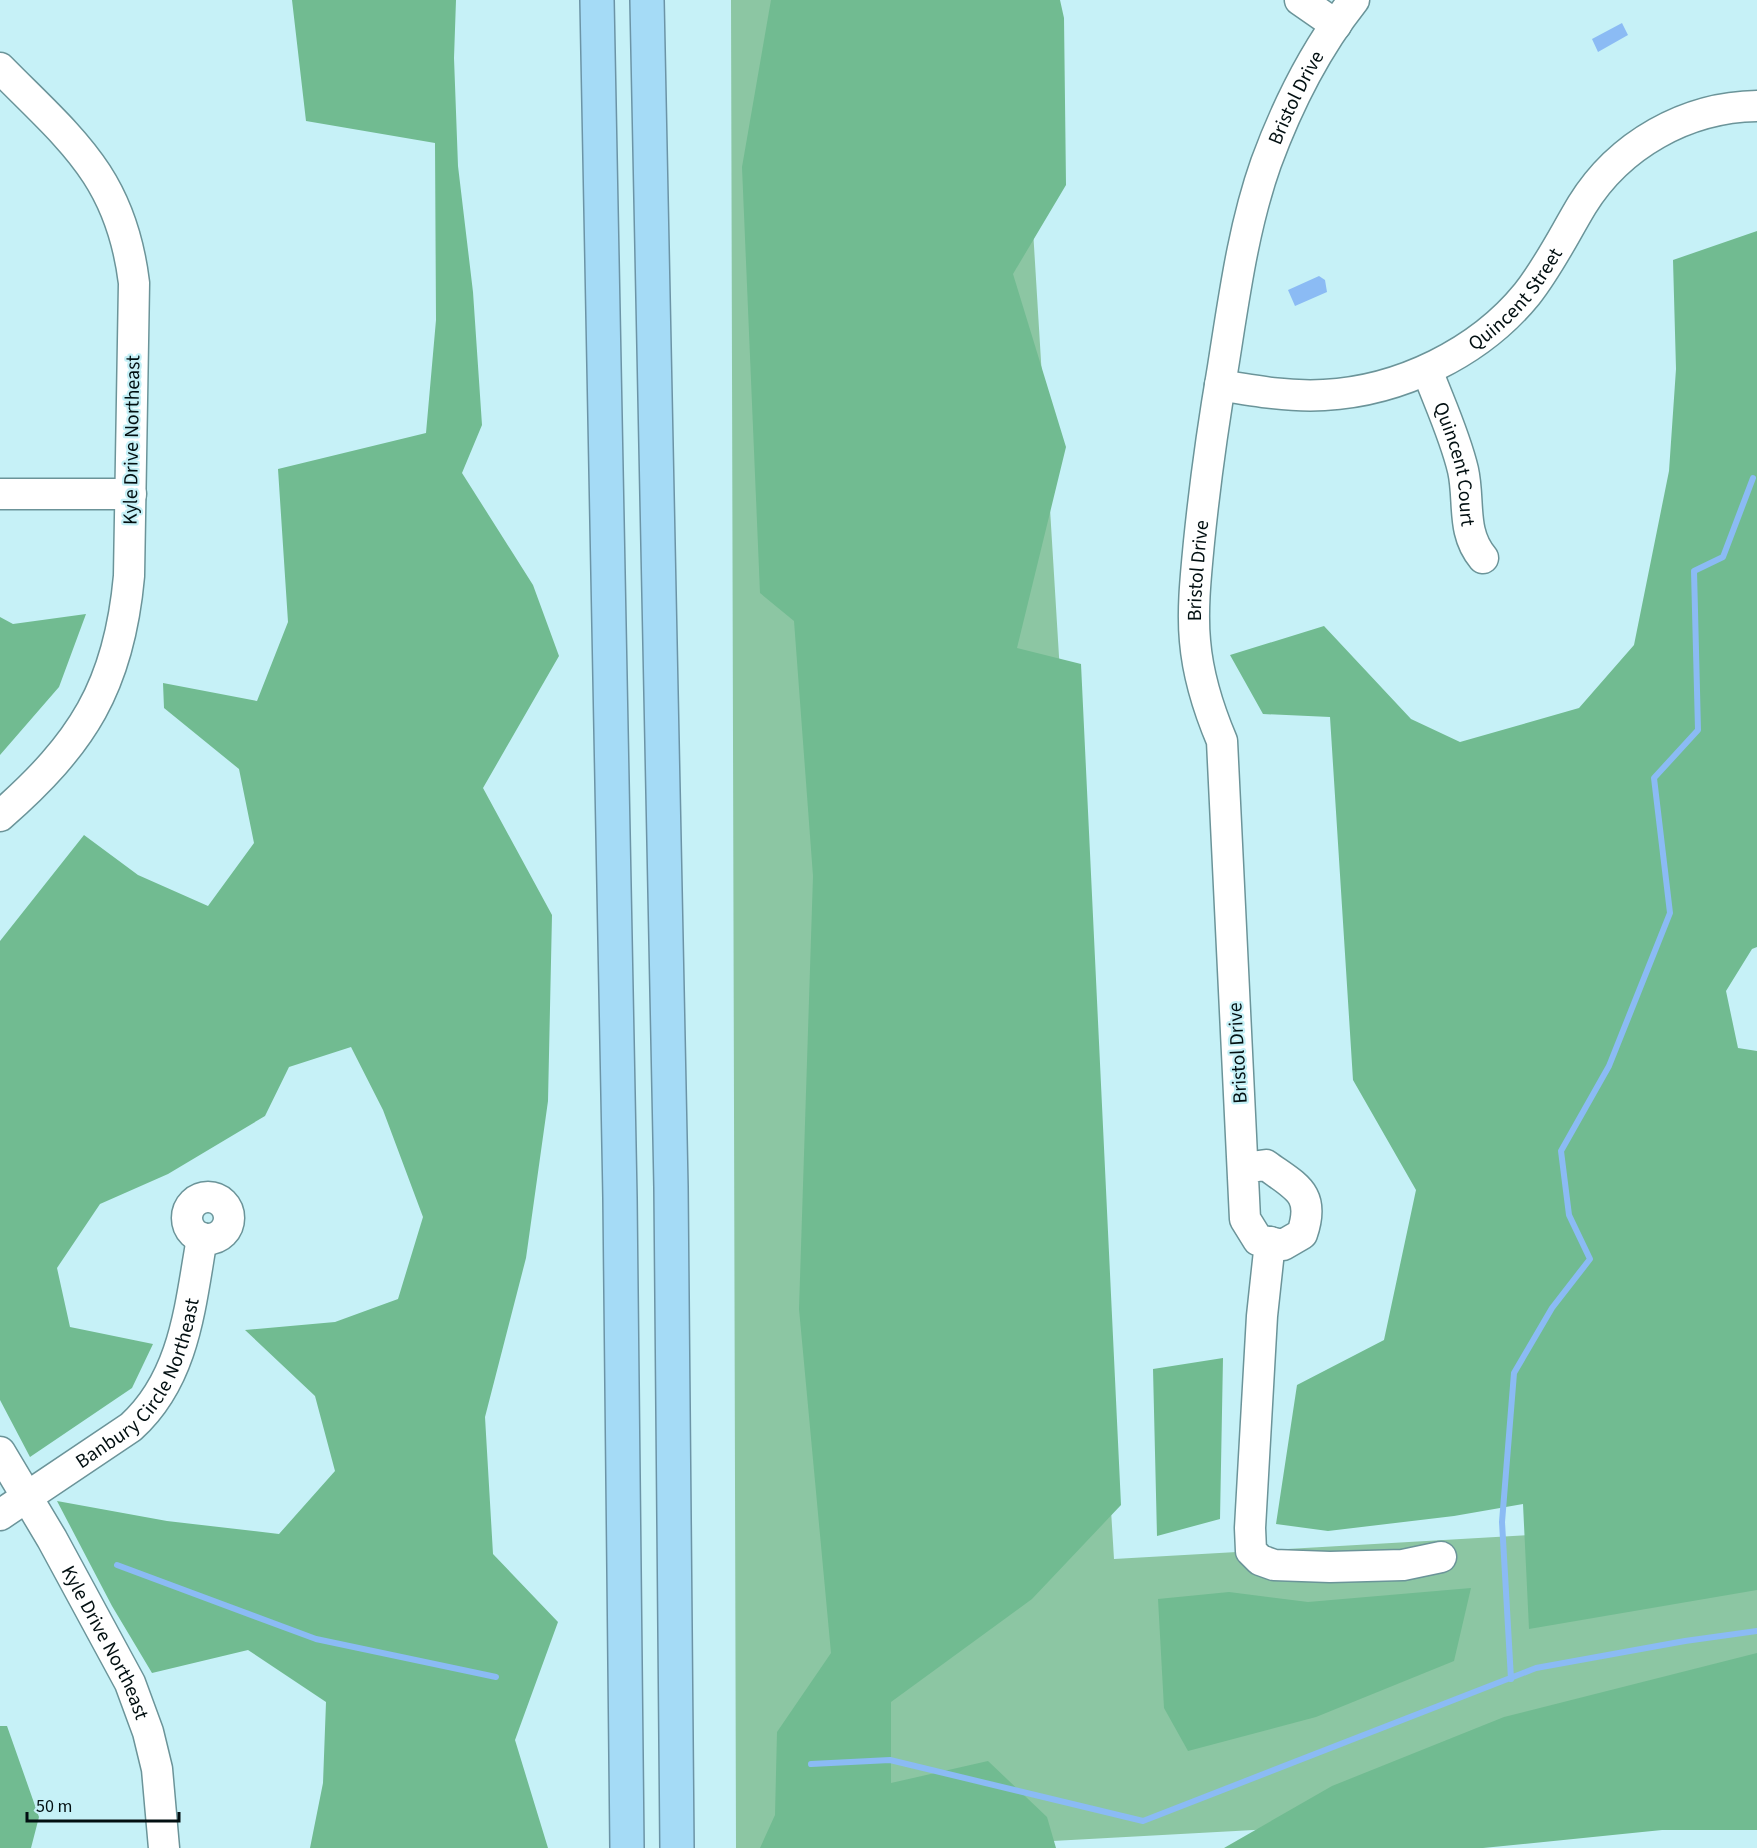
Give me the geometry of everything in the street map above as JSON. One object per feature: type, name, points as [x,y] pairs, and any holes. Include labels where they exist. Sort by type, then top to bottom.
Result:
[{"type":"highway","points":[[597,0],[620,1197],[627,1848]]},
{"type":"highway","points":[[647,0],[671,1175],[677,1848]]},
{"type":"street","points":[[1300,0],[1336,25]]},
{"type":"street","name":"Bristol Drive","points":[[1270,1242],[1258,1239],[1245,1219],[1222,741],[1208,708],[1199,674],[1195,639],[1197,571],[1206,471],[1242,253],[1257,193],[1291,105],[1336,25],[1354,0]]},
{"type":"street","name":"Kyle Drive Northeast","points":[[0,68],[89,161],[108,190],[122,220],[134,283],[126,614],[117,653],[102,692],[85,725],[65,753],[40,781],[0,816]]},
{"type":"street","name":"Quincent Street","points":[[1220,385],[1285,395],[1325,395],[1364,390],[1427,370],[1465,349],[1497,324],[1525,296],[1550,263],[1583,204],[1604,175],[1630,150],[1654,134],[1686,119],[1713,111],[1757,106]]},
{"type":"street","name":"Quincent Court","points":[[1427,370],[1463,469],[1468,533],[1483,558]]},
{"type":"street","points":[[0,494],[130,494]]},
{"type":"street","points":[[1243,1168],[1266,1165],[1301,1190],[1309,1213],[1302,1234],[1282,1245],[1270,1242],[1262,1316],[1250,1528],[1251,1551],[1260,1560],[1274,1565],[1330,1568],[1403,1565],[1441,1557]]},
{"type":"street","name":"Banbury Circle Northeast","points":[[0,1515],[131,1427],[149,1410],[163,1390],[182,1345],[202,1238]]},
{"type":"street","name":"Kyle Drive Northeast","points":[[0,1452],[130,1683],[148,1732],[157,1770],[164,1848]]},
{"type":"green space","points":[[292,0],[456,0],[454,58],[458,166],[473,292],[482,425],[462,473],[533,585],[559,656],[483,788],[552,915],[548,1101],[526,1258],[485,1417],[493,1554],[558,1622],[515,1740],[548,1848],[310,1848],[323,1783],[326,1702],[248,1650],[152,1673],[112,1606],[57,1501],[167,1521],[279,1534],[335,1471],[315,1396],[245,1330],[335,1322],[398,1299],[423,1217],[383,1110],[351,1047],[289,1067],[265,1116],[168,1174],[100,1204],[57,1268],[70,1327],[153,1344],[132,1388],[30,1457],[0,1400],[0,941],[84,835],[138,875],[208,906],[254,843],[239,769],[164,708],[163,683],[257,701],[288,622],[278,469],[426,433],[436,320],[435,143],[306,121]]},
{"type":"green space","points":[[731,0],[1019,0],[1114,1559],[1757,1522],[1757,1802],[927,1848],[736,1848]]},
{"type":"green space","points":[[771,0],[1060,0],[1064,18],[1066,185],[1013,274],[1066,447],[1017,648],[1081,664],[1121,1505],[1032,1599],[891,1702],[891,1783],[988,1761],[1047,1817],[1056,1848],[760,1848],[775,1815],[777,1732],[831,1653],[799,1309],[813,876],[794,621],[760,593],[742,167]]},
{"type":"green space","points":[[1757,231],[1757,947],[1752,949],[1726,991],[1738,1048],[1757,1051],[1757,1590],[1529,1629],[1523,1504],[1454,1516],[1328,1531],[1276,1524],[1297,1385],[1384,1340],[1416,1190],[1353,1080],[1330,717],[1263,714],[1230,655],[1324,626],[1411,719],[1460,742],[1579,708],[1634,645],[1669,471],[1676,369],[1673,260]]},
{"type":"green space","points":[[86,614],[59,687],[0,755],[0,617],[13,624]]},
{"type":"green space","points":[[1223,1358],[1220,1519],[1157,1536],[1153,1369]]},
{"type":"green space","points":[[1471,1588],[1454,1661],[1316,1717],[1188,1751],[1164,1708],[1158,1599],[1229,1592],[1308,1602]]},
{"type":"green space","points":[[1757,1653],[1757,1830],[1662,1830],[1483,1848],[1224,1848],[1332,1786],[1504,1717]]},
{"type":"green space","points":[[0,1726],[7,1726],[39,1817],[31,1848],[0,1848]]},
{"type":"water","points":[[1622,23],[1628,35],[1598,52],[1592,39]]},
{"type":"water","points":[[1319,276],[1325,280],[1327,292],[1295,306],[1288,290]]},
{"type":"waterway","points":[[1511,1679],[1502,1522],[1514,1373],[1552,1308],[1590,1259],[1569,1215],[1561,1151],[1609,1066],[1670,913],[1654,778],[1698,730],[1694,571],[1723,557],[1753,478]]},
{"type":"waterway","points":[[117,1565],[316,1639],[496,1677]]},
{"type":"waterway","points":[[811,1764],[890,1760],[1143,1821],[1536,1668],[1685,1641],[1757,1631]]}]
